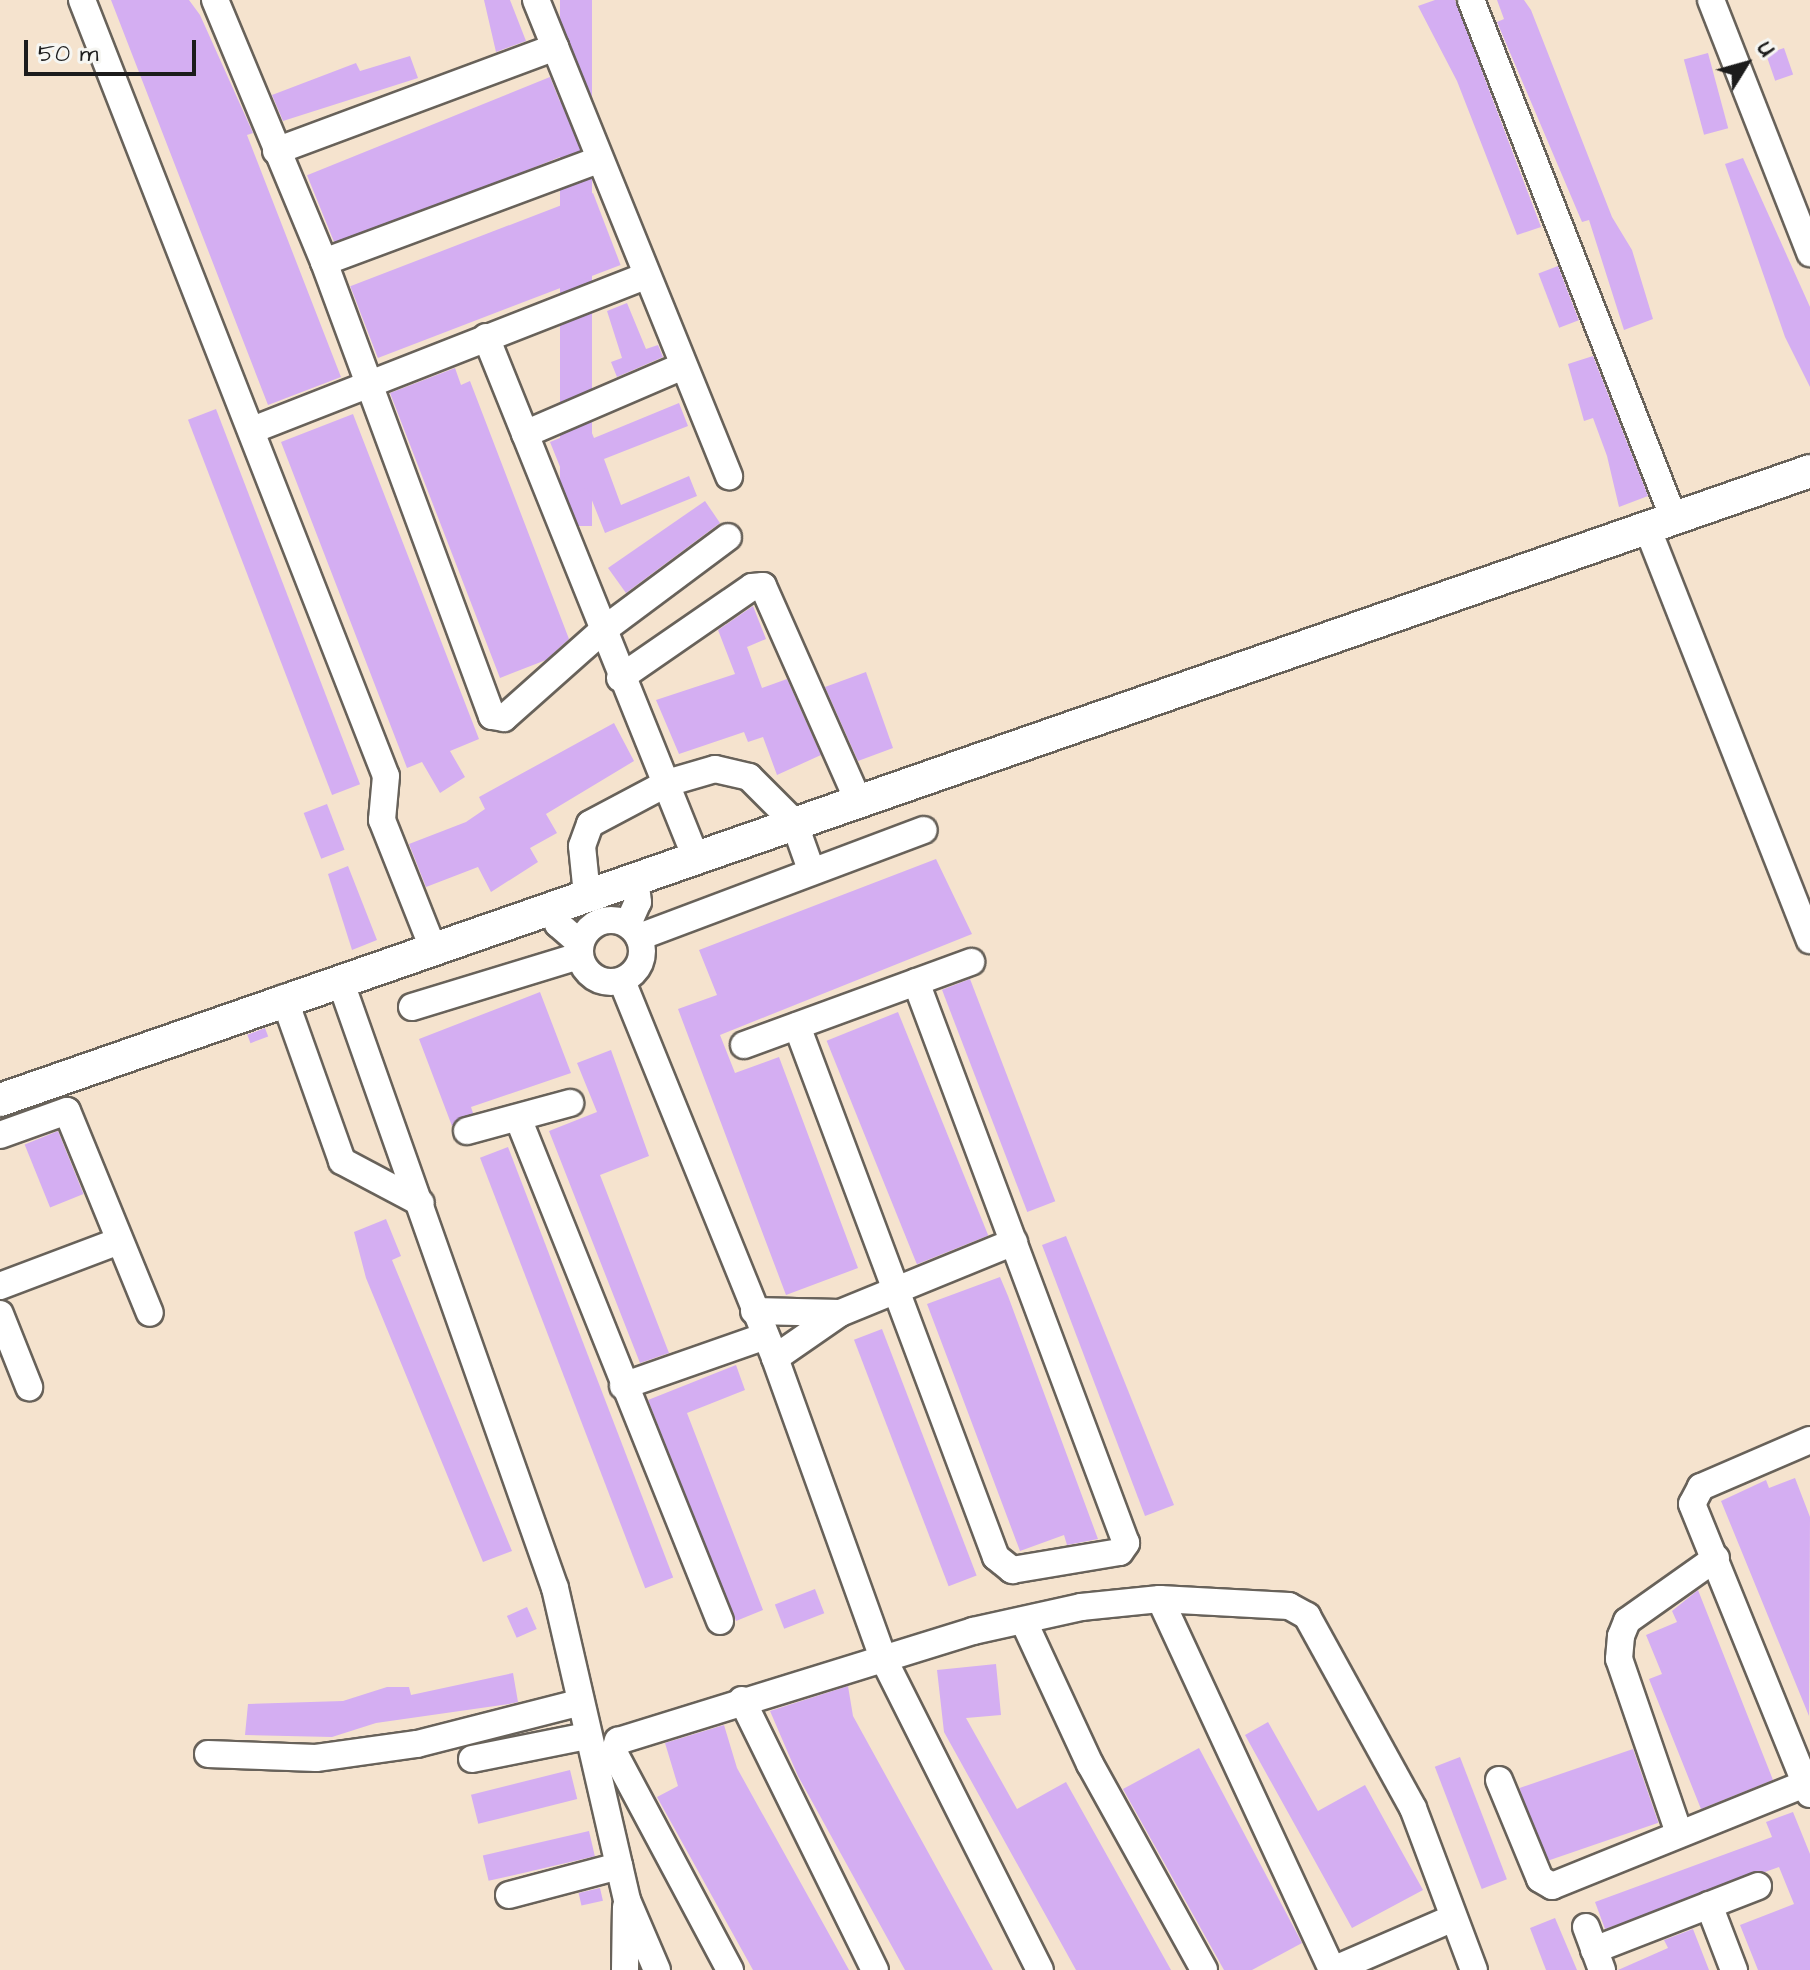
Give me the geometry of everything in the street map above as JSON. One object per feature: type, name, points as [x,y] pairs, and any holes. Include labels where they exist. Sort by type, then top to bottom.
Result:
[{"type":"street","points":[[82,0],[255,429],[386,776],[382,820],[433,948]]},
{"type":"street","points":[[215,0],[370,380],[494,718],[504,718],[612,656],[760,585],[857,798]]},
{"type":"street","points":[[536,0],[729,476]]},
{"type":"street","points":[[1471,0],[1810,940]]},
{"type":"street","points":[[1711,0],[1810,253]]},
{"type":"street","points":[[276,151],[555,47]]},
{"type":"street","points":[[324,262],[599,160]]},
{"type":"street","points":[[255,429],[370,380],[646,276]]},
{"type":"street","points":[[486,337],[696,858]]},
{"type":"street","points":[[525,434],[683,366]]},
{"type":"street","points":[[0,1100],[284,998],[696,858],[857,798],[1810,471]]},
{"type":"street","points":[[612,656],[728,537]]},
{"type":"street","points":[[587,895],[582,846],[590,824],[667,783],[715,769],[739,772],[794,822],[810,867]]},
{"type":"street","points":[[412,1007],[580,949],[599,922],[634,931],[810,867],[924,830]]},
{"type":"street","points":[[553,906],[558,924],[580,949],[600,981],[622,981],[641,963],[634,931],[638,902],[635,879]]},
{"type":"street","points":[[744,1045],[971,962]]},
{"type":"street","points":[[340,980],[555,1588],[578,1703],[627,1900],[657,1970]]},
{"type":"street","points":[[622,981],[771,1347],[875,1639],[1040,1970]]},
{"type":"street","points":[[797,1026],[1002,1567],[1120,1552],[1126,1543],[916,982]]},
{"type":"street","points":[[284,998],[342,1161],[421,1203]]},
{"type":"street","points":[[57,1080],[150,1313]]},
{"type":"street","points":[[467,1131],[570,1103]]},
{"type":"street","points":[[0,1135],[67,1111]]},
{"type":"street","points":[[518,1118],[623,1386],[720,1621]]},
{"type":"street","points":[[0,1286],[119,1241]]},
{"type":"street","points":[[623,1386],[771,1347],[840,1313],[1014,1242]]},
{"type":"street","points":[[754,1311],[840,1313]]},
{"type":"street","points":[[0,1314],[29,1387]]},
{"type":"street","points":[[1499,1780],[1540,1879],[1552,1886],[1679,1833],[1809,1786],[1716,1558],[1694,1493],[1810,1440]]},
{"type":"street","points":[[1679,1833],[1619,1659],[1621,1636],[1627,1621],[1716,1558]]},
{"type":"street","points":[[1160,1599],[1332,1970],[1453,1918]]},
{"type":"street","points":[[730,1970],[614,1753],[621,1738],[742,1700],[875,1639],[1024,1622],[1160,1599],[1289,1606],[1307,1616],[1413,1808],[1474,1970]]},
{"type":"street","points":[[1024,1622],[1090,1764],[1204,1970]]},
{"type":"street","points":[[742,1700],[875,1970]]},
{"type":"street","points":[[208,1754],[316,1758],[417,1744],[578,1703]]},
{"type":"street","points":[[472,1759],[587,1736]]},
{"type":"street","points":[[509,1895],[619,1866]]},
{"type":"street","points":[[1594,1949],[1758,1886]]},
{"type":"street","points":[[625,1970],[627,1900]]},
{"type":"street","points":[[1709,1905],[1734,1970]]},
{"type":"building","points":[[111,0],[189,0],[200,15],[253,133],[247,135],[341,377],[268,405]]},
{"type":"building","points":[[484,0],[510,0],[526,41],[496,52]]},
{"type":"building","points":[[560,0],[592,0],[592,526],[560,526]]},
{"type":"building","points":[[1435,0],[1455,0],[1541,227],[1517,235],[1457,81],[1418,6]]},
{"type":"building","points":[[1497,0],[1524,0],[1531,10],[1612,217],[1632,250],[1653,319],[1624,330],[1589,220],[1582,222],[1497,22],[1504,19]]},
{"type":"building","points":[[1784,48],[1793,74],[1775,81],[1766,54]]},
{"type":"building","points":[[1708,53],[1728,128],[1704,135],[1684,59]]},
{"type":"building","points":[[410,56],[418,78],[283,121],[272,95],[356,63],[360,71]]},
{"type":"building","points":[[550,77],[579,149],[336,247],[307,175]]},
{"type":"building","points":[[1743,158],[1810,307],[1810,387],[1785,337],[1725,164]]},
{"type":"building","points":[[593,193],[621,265],[378,358],[350,286]]},
{"type":"building","points":[[1558,266],[1579,320],[1559,328],[1538,274]]},
{"type":"building","points":[[627,303],[646,349],[658,345],[663,357],[617,377],[611,362],[622,358],[607,311]]},
{"type":"building","points":[[1593,356],[1648,496],[1619,507],[1607,456],[1593,418],[1584,421],[1568,364]]},
{"type":"building","points":[[455,368],[461,385],[470,381],[569,639],[546,660],[500,678],[390,393]]},
{"type":"building","points":[[679,403],[688,426],[604,459],[621,505],[689,476],[697,496],[605,533],[587,488],[571,494],[550,442],[589,426],[594,438]]},
{"type":"building","points":[[216,409],[360,784],[332,795],[188,420]]},
{"type":"building","points":[[353,414],[479,739],[450,751],[465,777],[440,793],[422,762],[407,768],[281,442]]},
{"type":"building","points":[[705,501],[720,523],[626,593],[608,568]]},
{"type":"building","points":[[753,606],[766,639],[747,647],[762,688],[787,679],[821,755],[777,775],[763,737],[748,742],[744,732],[679,754],[656,700],[735,674],[718,630]]},
{"type":"building","points":[[866,672],[893,748],[858,761],[825,687]]},
{"type":"building","points":[[614,723],[634,761],[546,814],[557,833],[530,848],[538,862],[491,892],[478,867],[426,887],[409,844],[466,822],[485,809],[479,797]]},
{"type":"building","points":[[327,804],[345,850],[321,859],[304,813]]},
{"type":"building","points":[[936,859],[972,934],[720,1035],[735,1073],[779,1057],[858,1268],[786,1295],[678,1009],[717,995],[699,950]]},
{"type":"building","points":[[348,866],[377,940],[352,950],[328,874]]},
{"type":"building","points":[[970,979],[1055,1201],[1027,1212],[942,990]]},
{"type":"building","points":[[540,992],[571,1073],[471,1107],[473,1113],[452,1126],[419,1039]]},
{"type":"building","points":[[898,1012],[988,1235],[917,1264],[827,1041]]},
{"type":"building","points":[[265,1028],[268,1036],[250,1043],[247,1035]]},
{"type":"building","points":[[611,1050],[649,1156],[600,1175],[669,1353],[640,1363],[549,1131],[597,1112],[577,1063]]},
{"type":"building","points":[[58,1131],[83,1194],[50,1208],[25,1144]]},
{"type":"building","points":[[508,1147],[673,1577],[645,1588],[480,1158]]},
{"type":"building","points":[[386,1219],[401,1256],[392,1260],[512,1551],[483,1562],[366,1278],[354,1232]]},
{"type":"building","points":[[1066,1236],[1174,1505],[1145,1516],[1042,1245]]},
{"type":"building","points":[[1000,1277],[1098,1539],[1067,1545],[1064,1535],[1020,1551],[927,1304]]},
{"type":"building","points":[[882,1329],[977,1575],[949,1586],[854,1340]]},
{"type":"building","points":[[736,1365],[745,1390],[687,1413],[763,1610],[736,1621],[648,1400]]},
{"type":"building","points":[[1795,1478],[1810,1517],[1809,1716],[1721,1501],[1766,1480],[1769,1488]]},
{"type":"building","points":[[815,1589],[824,1613],[784,1629],[775,1604]]},
{"type":"building","points":[[1698,1590],[1773,1780],[1701,1809],[1649,1679],[1662,1674],[1646,1635],[1677,1622],[1672,1611]]},
{"type":"building","points":[[527,1607],[537,1629],[517,1638],[507,1616]]},
{"type":"building","points":[[996,1664],[1001,1715],[966,1718],[1017,1809],[1066,1782],[1171,1970],[1076,1970],[944,1732],[937,1670]]},
{"type":"building","points":[[513,1673],[518,1702],[376,1723],[332,1737],[245,1735],[248,1704],[343,1701],[387,1687],[409,1687],[411,1695]]},
{"type":"building","points":[[848,1686],[853,1716],[993,1970],[905,1970],[798,1776],[770,1711]]},
{"type":"building","points":[[1268,1722],[1318,1811],[1365,1785],[1423,1890],[1352,1928],[1245,1735]]},
{"type":"building","points":[[724,1725],[737,1768],[849,1970],[753,1970],[657,1797],[678,1786],[665,1743]]},
{"type":"building","points":[[1199,1748],[1302,1943],[1252,1970],[1224,1970],[1123,1789]]},
{"type":"building","points":[[1633,1749],[1658,1823],[1545,1862],[1520,1788]]},
{"type":"building","points":[[1460,1757],[1507,1879],[1482,1889],[1435,1767]]},
{"type":"building","points":[[570,1770],[577,1799],[478,1824],[471,1795]]},
{"type":"building","points":[[1793,1812],[1810,1854],[1810,1970],[1758,1970],[1740,1925],[1794,1904],[1779,1867],[1605,1929],[1595,1902],[1772,1837],[1766,1822]]},
{"type":"building","points":[[589,1831],[595,1856],[489,1881],[483,1856]]},
{"type":"building","points":[[600,1888],[603,1901],[581,1906],[579,1893]]},
{"type":"building","points":[[1555,1918],[1577,1970],[1546,1970],[1530,1928]]},
{"type":"building","points":[[1693,1929],[1709,1970],[1618,1970],[1668,1948],[1664,1940]]}]
